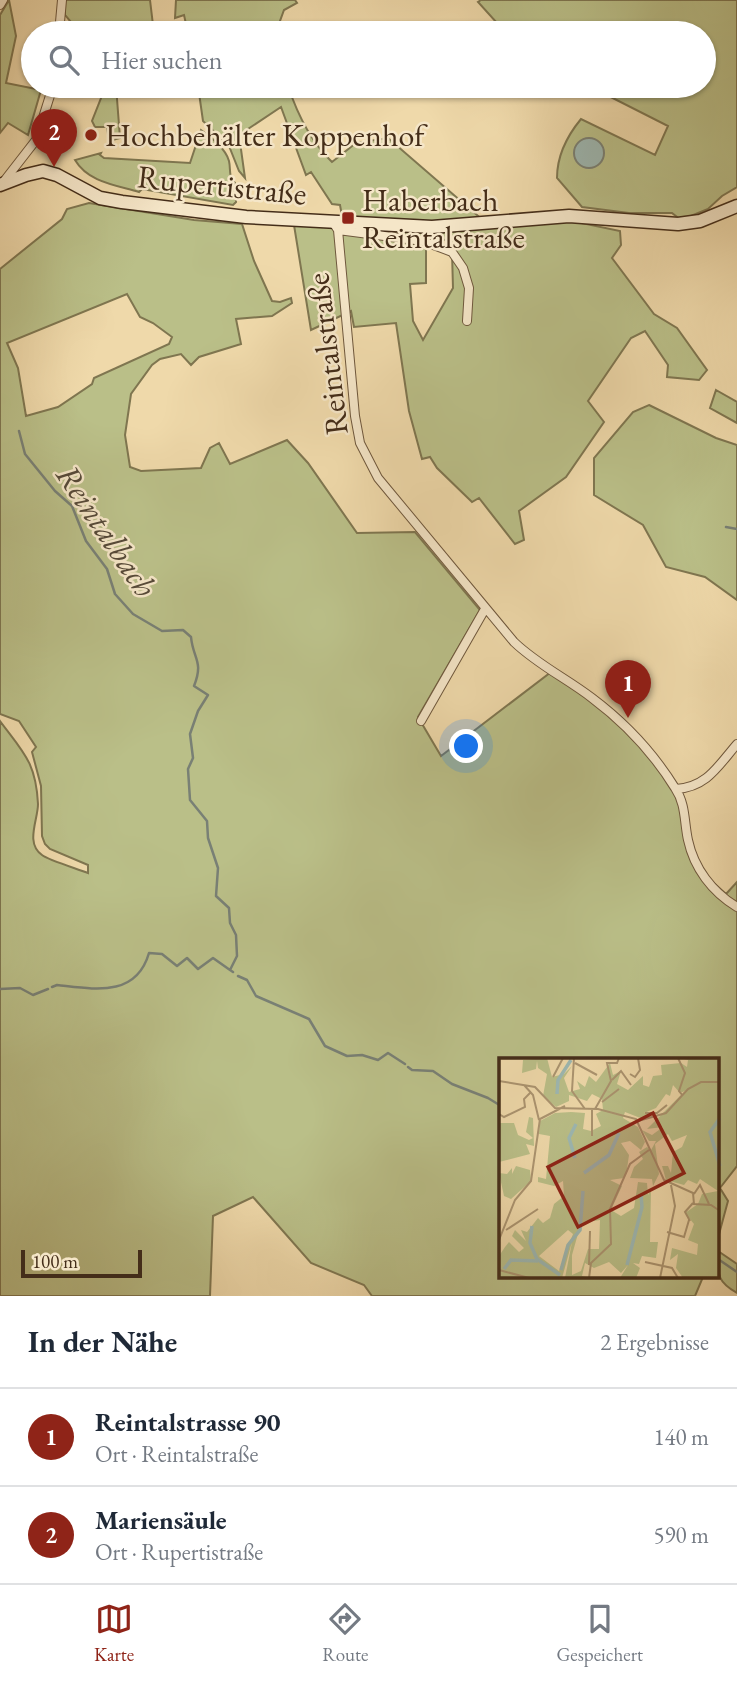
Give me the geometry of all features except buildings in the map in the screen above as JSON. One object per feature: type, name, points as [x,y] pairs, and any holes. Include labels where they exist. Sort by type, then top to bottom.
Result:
[{"type":"main road","name":"Rupertistraße","points":[[0,185],[43,172],[57,175],[81,190],[110,200],[335,226],[432,227],[569,216],[678,224],[700,221],[737,206]]},
{"type":"street","points":[[0,5],[3,0]]},
{"type":"street","points":[[60,21],[62,0]]},
{"type":"street","points":[[0,185],[36,140],[49,98]]},
{"type":"street","points":[[335,226],[423,241],[452,252],[463,268],[469,288],[467,321]]},
{"type":"street","name":"Reintalstraße","points":[[335,226],[355,416],[360,443],[378,478],[485,609],[532,659],[590,697],[617,719],[676,789],[682,801],[688,840],[697,868],[719,893],[737,907]]},
{"type":"street","points":[[421,721],[485,609]]},
{"type":"street","points":[[676,789],[690,788],[702,783],[737,744]]},
{"type":"green space","points":[[9,0],[16,36],[6,83],[21,86],[21,98],[39,98],[28,135],[8,123],[0,133],[0,15]]},
{"type":"green space","points":[[65,0],[150,0],[153,21],[70,21],[65,15]]},
{"type":"green space","points":[[176,0],[295,0],[297,3],[284,10],[280,21],[185,21],[184,15],[175,18]]},
{"type":"green space","points":[[737,0],[737,187],[708,209],[681,220],[672,213],[629,213],[582,207],[557,178],[564,146],[581,119],[655,155],[668,126],[613,98],[716,98],[716,21],[495,21],[478,2]]},
{"type":"green space","points":[[101,98],[117,98],[120,138],[109,141],[107,127],[95,127],[92,121]]},
{"type":"green space","points":[[200,98],[293,98],[305,126],[332,162],[356,143],[388,138],[492,228],[572,221],[620,231],[621,245],[612,258],[654,314],[677,328],[707,370],[699,380],[667,377],[668,365],[645,331],[631,338],[588,401],[604,422],[566,477],[519,511],[524,540],[515,544],[479,498],[472,502],[437,468],[430,457],[422,459],[409,411],[396,323],[354,327],[351,311],[311,330],[294,225],[344,227],[340,205],[332,204],[311,172],[306,175],[281,107],[239,135],[245,178],[239,171],[229,146],[203,121]],"holes":[[[426,237],[441,238],[457,247],[452,252],[453,288],[423,340],[413,321],[410,284],[426,283]]]},
{"type":"green space","points":[[201,130],[217,143],[227,156],[235,183],[236,202],[233,205],[142,189],[139,192],[112,185],[87,173],[75,160],[101,153],[104,158],[190,163]]},
{"type":"green space","points":[[89,203],[194,220],[242,224],[254,261],[272,301],[280,302],[291,298],[292,303],[272,316],[236,319],[241,344],[199,357],[191,365],[181,354],[160,359],[152,365],[131,394],[125,435],[130,467],[141,471],[201,468],[210,448],[219,443],[230,464],[287,440],[308,463],[357,533],[415,532],[480,610],[418,717],[441,756],[555,669],[630,732],[676,789],[697,868],[726,894],[737,882],[737,1166],[720,1188],[720,1058],[499,1058],[499,1278],[703,1278],[695,1296],[372,1296],[364,1285],[311,1263],[253,1197],[213,1216],[210,1296],[0,1296],[0,721],[31,767],[37,790],[38,804],[33,838],[37,850],[50,859],[88,873],[88,865],[50,849],[45,844],[42,836],[41,786],[32,752],[36,747],[19,721],[0,714],[0,269],[62,219],[67,209]],"holes":[[[127,294],[140,317],[172,337],[169,344],[94,378],[92,384],[58,407],[26,416],[18,368],[7,343]]]},
{"type":"green space","points":[[716,390],[737,402],[737,423],[710,408]]},
{"type":"green space","points":[[649,405],[716,438],[737,445],[737,600],[705,577],[666,567],[643,525],[594,495],[594,458],[633,412]]},
{"type":"green space","points":[[720,1188],[728,1201],[720,1231]]},
{"type":"green space","points":[[720,1252],[737,1264],[737,1293],[722,1281]]},
{"type":"water","points":[[589,138],[600,142],[604,153],[600,164],[589,168],[578,164],[574,153],[578,142]]},
{"type":"waterway","name":"Reintalbach","points":[[19,431],[25,454],[55,491],[72,506],[86,541],[107,569],[115,594],[133,614],[162,631],[183,630],[191,637],[198,665],[194,686],[208,695],[198,711],[190,734],[193,758],[188,769],[190,800],[207,821],[208,838],[218,868],[216,896],[229,908],[230,923],[236,935],[237,956],[230,970],[233,972]]},
{"type":"waterway","points":[[726,527],[737,529]]},
{"type":"waterway","points":[[52,987],[57,985],[99,988],[124,984],[134,978],[143,967],[149,953],[162,954],[177,966],[187,958],[198,969],[213,958],[230,970]]},
{"type":"waterway","name":"Reintalbach","points":[[238,976],[247,980],[256,996],[309,1019],[325,1046],[347,1056],[362,1055],[378,1060],[388,1053],[405,1064]]},
{"type":"waterway","points":[[0,989],[20,988],[33,995],[48,989]]},
{"type":"waterway","name":"Reintalbach","points":[[408,1067],[412,1070],[433,1071],[452,1084],[499,1105]]},
{"type":"waterway","name":"Reintalbach","points":[[720,1260],[737,1272]]},
{"type":"place","name":"Hochbehälter Koppenhof","points":[[91,135]]},
{"type":"place","name":"Mariensäule","points":[[54,167]]},
{"type":"place","name":"Haberbach Reintalstraße","points":[[348,218]]},
{"type":"place","name":"Reintalstrasse 90","points":[[628,718]]}]
